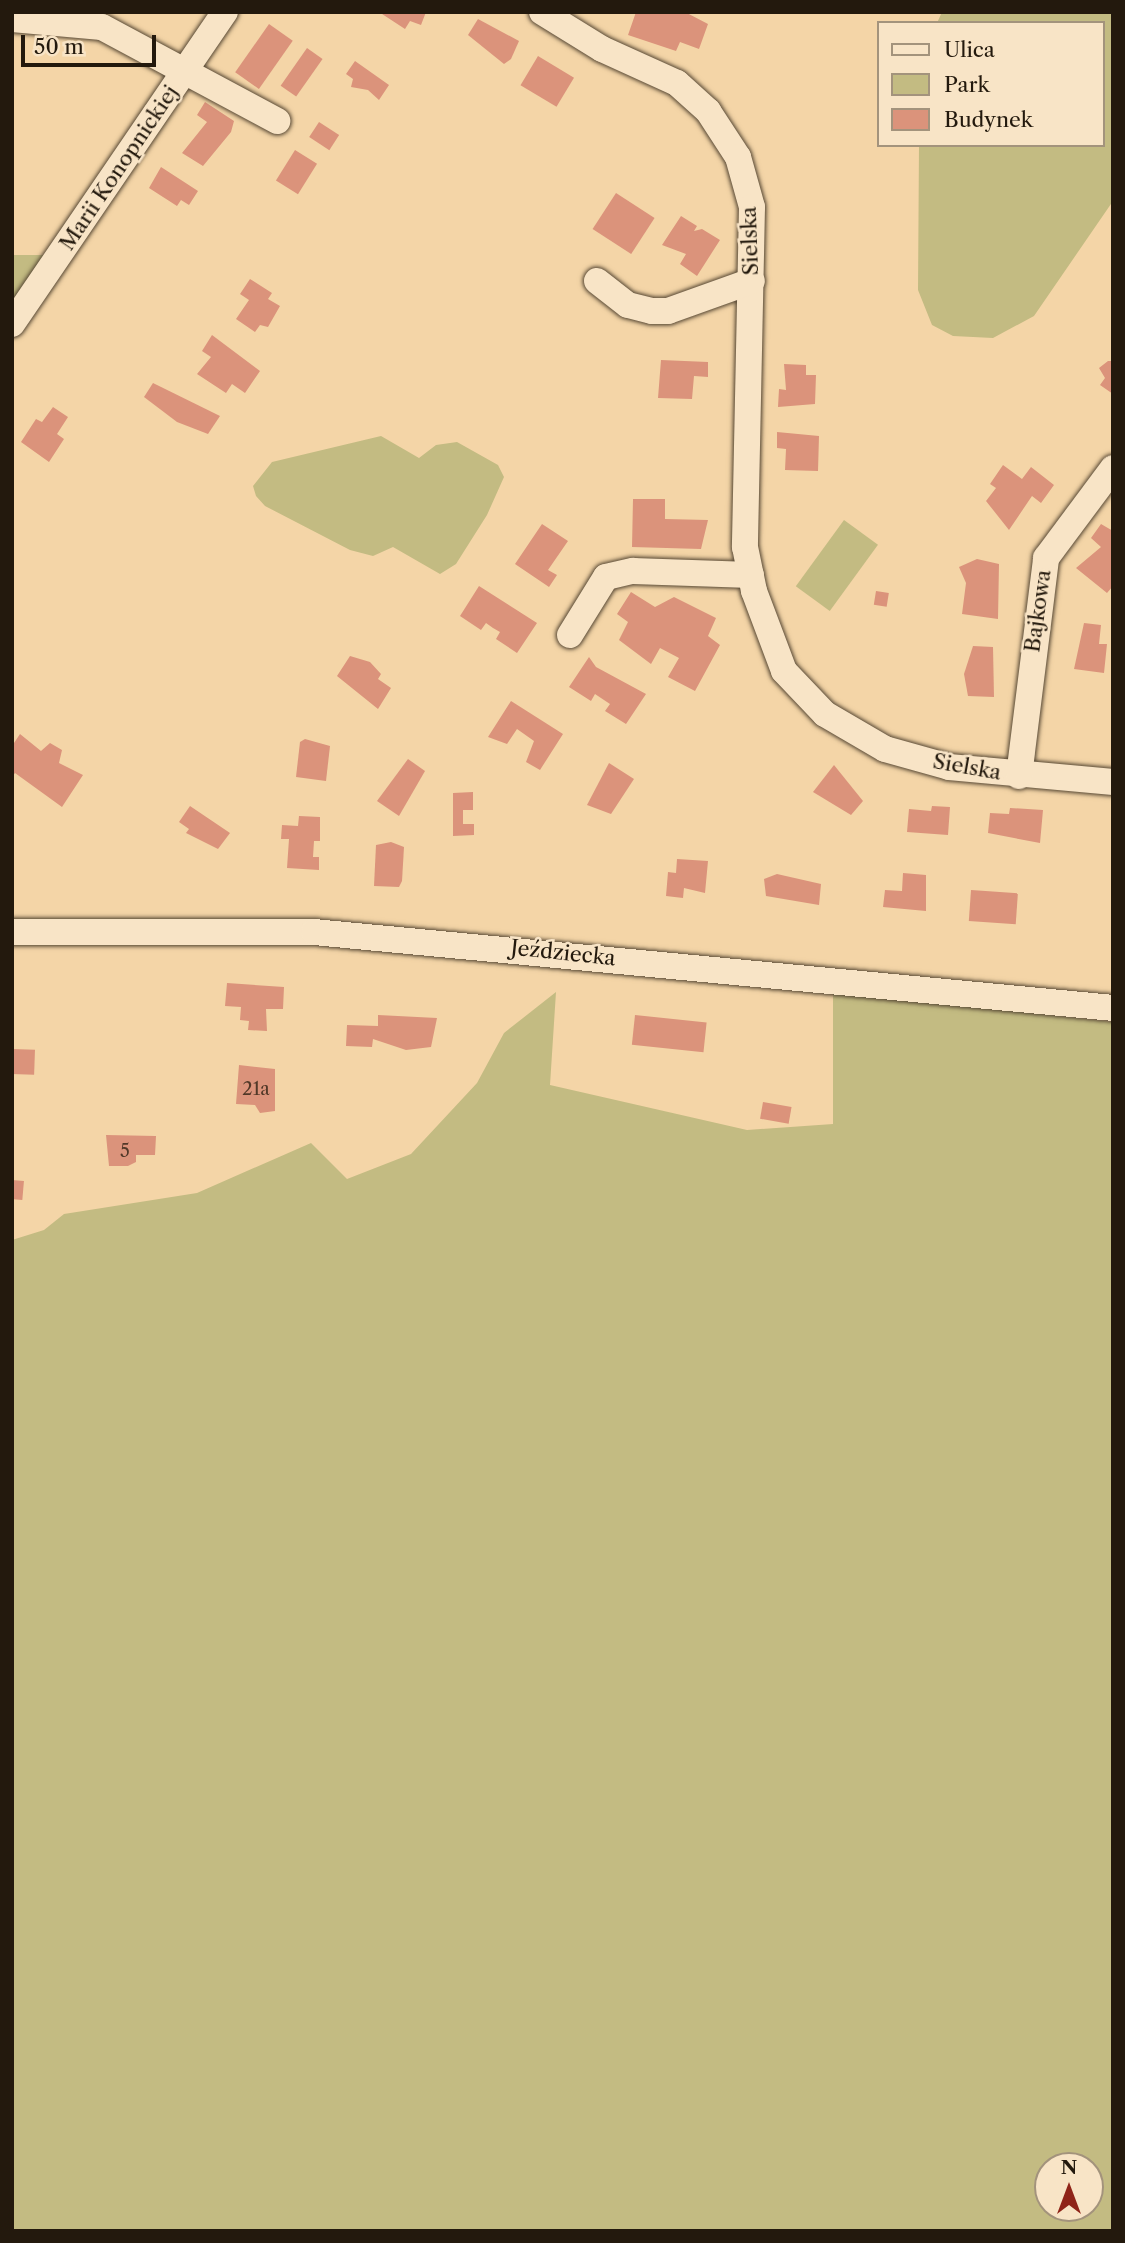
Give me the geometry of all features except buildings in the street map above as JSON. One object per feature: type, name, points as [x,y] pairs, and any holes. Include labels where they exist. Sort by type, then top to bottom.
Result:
[{"type":"street","name":"Marii Konopnickiej","points":[[12,324],[225,12]]},
{"type":"street","name":"Sielska","points":[[542,12],[602,49],[677,83],[708,111],[738,157],[752,207],[745,547],[768,638],[784,671],[825,713],[885,749],[949,767],[1019,776],[1113,782]]},
{"type":"street","points":[[12,19],[102,27],[187,68],[277,121]]},
{"type":"street","points":[[597,281],[628,305],[652,311],[668,311],[752,282]]},
{"type":"street","name":"Bajkowa","points":[[1019,776],[1046,558],[1113,468]]},
{"type":"street","points":[[570,635],[606,577],[633,571],[751,575]]},
{"type":"street","name":"Jeździecka","points":[[12,932],[314,932],[1113,1008]]},
{"type":"green space","points":[[942,12],[1113,12],[1113,201],[1034,316],[993,338],[953,336],[932,325],[918,290],[919,147],[1104,147],[1104,21],[938,21]]},
{"type":"green space","points":[[12,255],[46,255],[12,305]]},
{"type":"green space","points":[[381,436],[419,458],[436,445],[457,442],[498,465],[504,477],[487,515],[456,564],[440,574],[393,547],[373,556],[350,550],[265,506],[256,496],[253,486],[272,462]]},
{"type":"green space","points":[[844,520],[878,545],[830,611],[796,586]]},
{"type":"green space","points":[[556,992],[550,1085],[747,1130],[833,1124],[833,992],[1113,1022],[1113,2231],[12,2231],[12,1240],[44,1230],[64,1214],[197,1193],[311,1143],[347,1179],[411,1154],[477,1083],[504,1033]]}]
